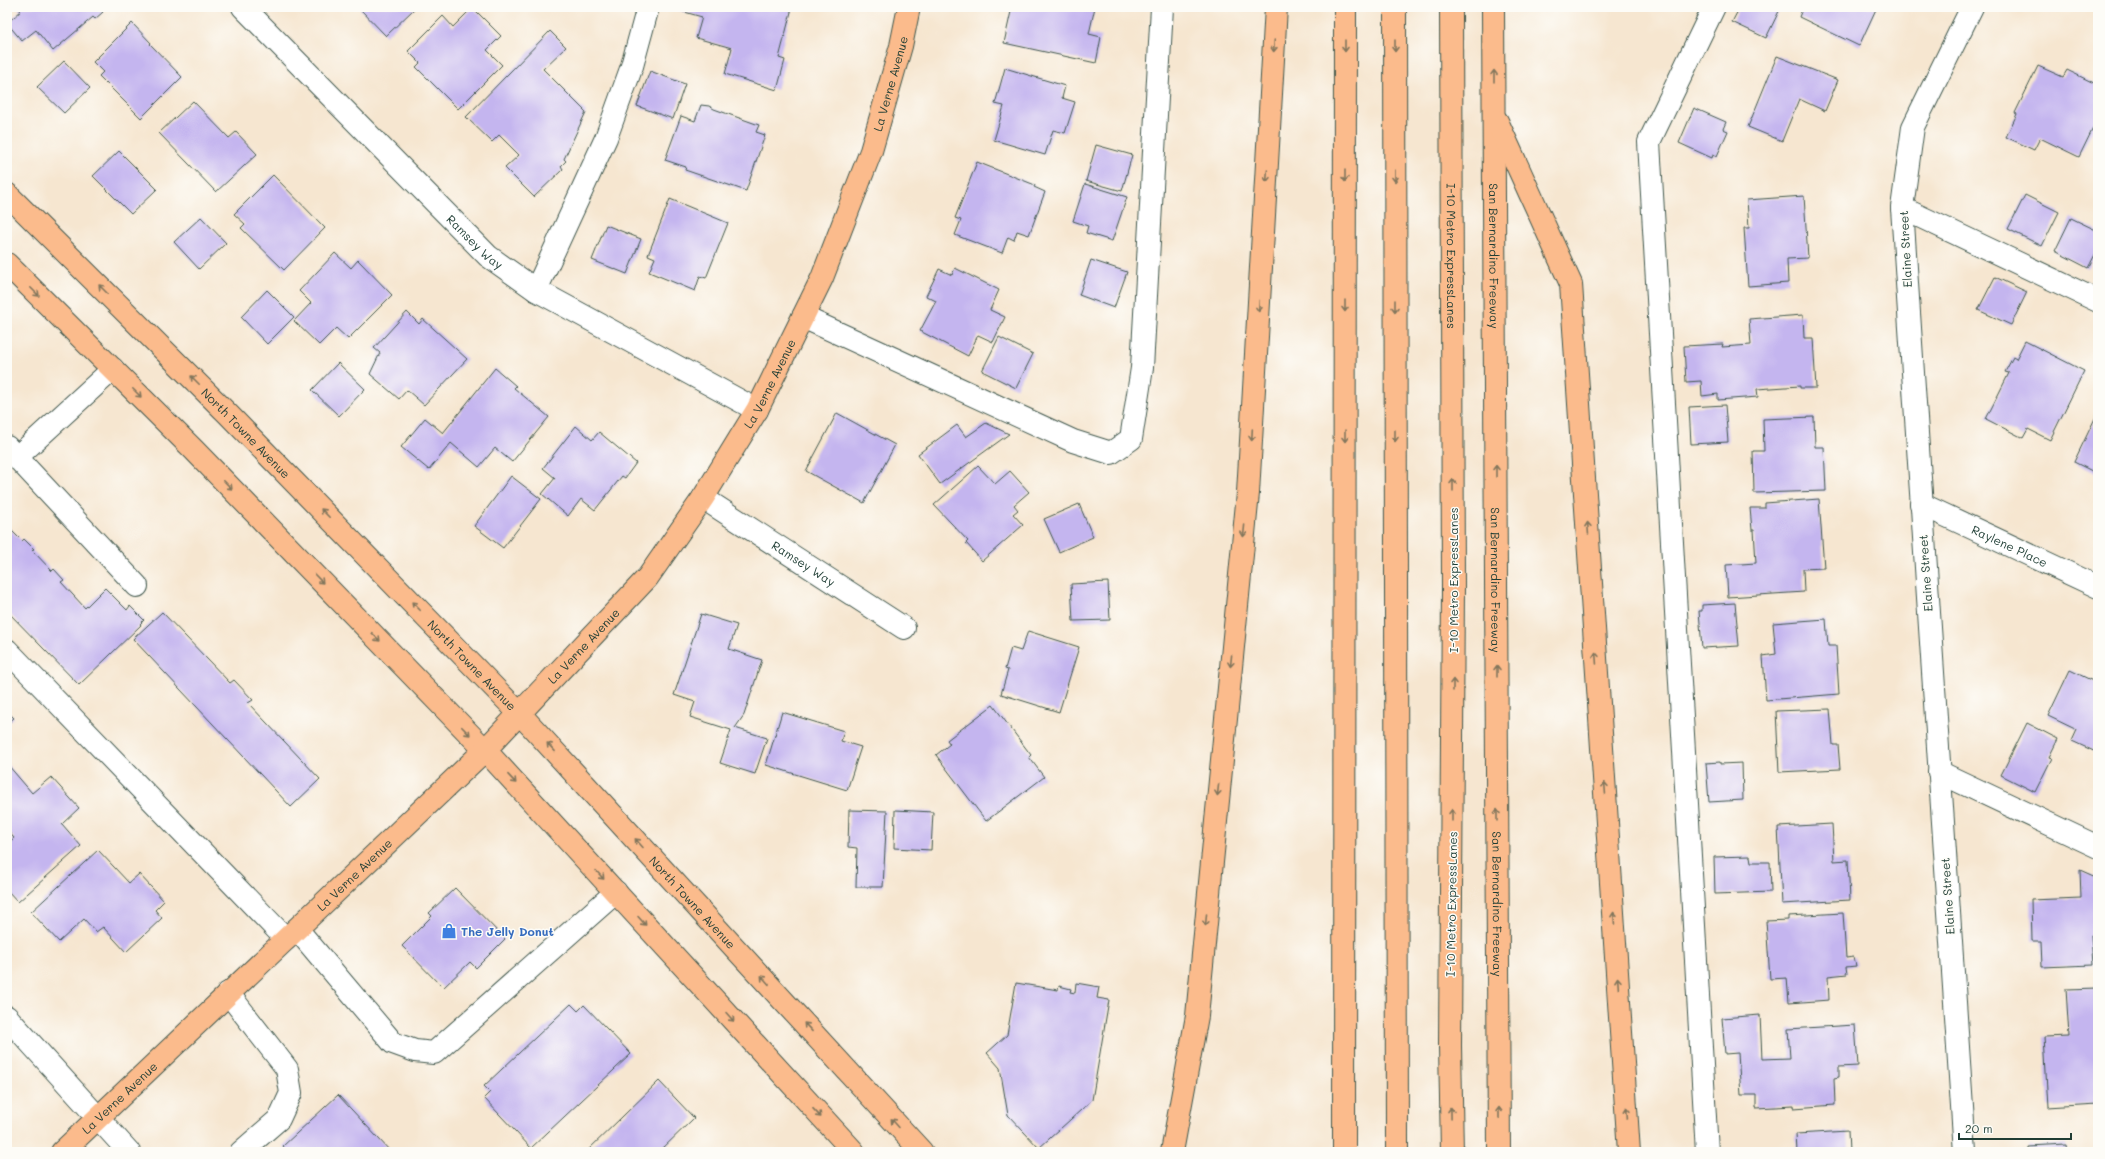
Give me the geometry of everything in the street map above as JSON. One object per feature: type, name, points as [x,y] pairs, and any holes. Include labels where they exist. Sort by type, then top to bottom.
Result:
[{"type":"main road","name":"La Verne Avenue","points":[[62,1152],[486,750],[521,715],[648,577],[702,498],[757,410],[822,278],[871,151],[901,46],[909,7]]},
{"type":"main road","points":[[1172,1152],[1197,1016],[1248,493],[1276,7]]},
{"type":"main road","points":[[1344,1152],[1345,7]]},
{"type":"main road","points":[[1395,7],[1398,1152]]},
{"type":"main road","name":"I-10 Metro ExpressLanes","points":[[1451,7],[1453,595],[1450,1046],[1452,1152]]},
{"type":"main road","name":"San Bernardino Freeway","points":[[1493,7],[1499,1152]]},
{"type":"main road","points":[[1494,115],[1571,284],[1629,1152]]},
{"type":"main road","name":"North Towne Avenue","points":[[7,194],[228,414],[521,715],[922,1152]]},
{"type":"main road","points":[[7,264],[194,450],[486,750],[854,1152]]},
{"type":"street","name":"Ramsey Way","points":[[243,7],[488,256],[536,290],[757,410]]},
{"type":"street","points":[[536,290],[606,138],[632,66],[648,7]]},
{"type":"street","points":[[803,317],[1073,441],[1111,453],[1131,439],[1142,368],[1162,7]]},
{"type":"street","points":[[1707,1152],[1649,142],[1714,7]]},
{"type":"street","name":"Elaine Street","points":[[1965,1152],[1920,504],[1902,208],[1914,127],[1972,7]]},
{"type":"street","points":[[1902,208],[2098,301]]},
{"type":"street","points":[[113,370],[12,452],[137,586]]},
{"type":"street","name":"Ramsey Way","points":[[702,498],[904,628]]},
{"type":"street","name":"Raylene Place","points":[[1920,504],[2098,588]]},
{"type":"street","points":[[7,650],[292,934],[393,1043],[415,1051],[434,1053],[616,892]]},
{"type":"street","points":[[1939,772],[2098,847]]},
{"type":"street","points":[[228,993],[287,1069],[291,1093],[279,1119],[241,1152]]},
{"type":"street","points":[[7,1016],[129,1152]]},
{"type":"building","points":[[17,7],[99,7],[103,12],[95,19],[93,17],[53,51],[36,30],[22,41],[7,23],[21,11]]},
{"type":"building","points":[[362,7],[416,7],[386,36],[360,9]]},
{"type":"building","points":[[468,7],[480,7],[476,11],[501,36],[487,50],[502,65],[458,109],[416,67],[420,63],[408,51],[443,16],[453,27],[470,10]]},
{"type":"building","points":[[667,7],[792,8],[779,58],[785,60],[777,90],[725,74],[732,48],[696,38],[702,17]]},
{"type":"building","points":[[1012,7],[1095,7],[1089,34],[1101,37],[1096,63],[1004,43]]},
{"type":"building","points":[[1740,7],[1781,7],[1766,38],[1732,22]]},
{"type":"building","points":[[1803,7],[1877,7],[1859,46],[1799,17]]},
{"type":"building","points":[[132,23],[182,77],[141,118],[99,76],[103,72],[93,62]]},
{"type":"building","points":[[550,31],[566,47],[543,69],[586,112],[564,159],[566,161],[561,166],[563,169],[534,197],[505,168],[519,155],[499,135],[492,142],[466,117]]},
{"type":"building","points":[[1777,56],[1838,80],[1825,111],[1799,99],[1782,141],[1748,127]]},
{"type":"building","points":[[64,61],[90,88],[64,113],[37,87]]},
{"type":"building","points":[[2038,66],[2063,77],[2067,70],[2098,85],[2098,118],[2079,157],[2040,138],[2034,150],[2006,137],[2017,114],[2015,113]]},
{"type":"building","points":[[1005,68],[1065,86],[1062,98],[1075,102],[1065,133],[1053,130],[1045,155],[994,140],[1004,106],[995,104]]},
{"type":"building","points":[[650,71],[685,84],[673,119],[637,106]]},
{"type":"building","points":[[193,101],[229,138],[236,132],[257,154],[216,192],[159,133]]},
{"type":"building","points":[[701,105],[709,106],[759,125],[756,132],[765,135],[746,191],[685,170],[686,167],[665,160],[681,116],[695,121]]},
{"type":"building","points":[[1694,108],[1726,122],[1723,129],[1728,131],[1717,156],[1713,154],[1712,158],[1679,143]]},
{"type":"building","points":[[1096,145],[1132,155],[1122,191],[1086,181]]},
{"type":"building","points":[[119,151],[157,189],[131,214],[93,176]]},
{"type":"building","points":[[977,162],[1035,185],[1034,187],[1045,192],[1029,235],[1017,231],[1014,240],[1008,237],[1002,253],[955,235],[961,220],[955,218]]},
{"type":"building","points":[[273,175],[325,228],[284,270],[241,228],[245,224],[234,214]]},
{"type":"building","points":[[1085,184],[1127,197],[1112,241],[1086,233],[1088,226],[1073,221]]},
{"type":"building","points":[[2025,195],[2059,212],[2042,246],[2008,229]]},
{"type":"building","points":[[1804,196],[1808,258],[1787,259],[1788,283],[1748,286],[1744,228],[1749,228],[1747,200]]},
{"type":"building","points":[[670,199],[728,223],[706,278],[700,276],[695,291],[649,272],[655,258],[648,255]]},
{"type":"building","points":[[201,217],[226,243],[199,269],[174,242]]},
{"type":"building","points":[[2071,218],[2098,231],[2098,249],[2088,268],[2055,251]]},
{"type":"building","points":[[606,225],[641,239],[627,274],[592,260]]},
{"type":"building","points":[[335,253],[351,268],[358,260],[392,295],[348,339],[336,328],[319,345],[294,321],[311,303],[299,291]]},
{"type":"building","points":[[1091,260],[1127,272],[1114,308],[1079,295]]},
{"type":"building","points":[[955,268],[999,290],[990,310],[1005,317],[993,342],[978,335],[968,356],[920,331],[936,301],[926,296],[939,269],[952,275]]},
{"type":"building","points":[[1995,277],[2027,292],[2011,325],[1978,310]]},
{"type":"building","points":[[267,290],[294,317],[267,344],[241,317]]},
{"type":"building","points":[[407,312],[419,324],[423,319],[467,359],[424,405],[407,390],[399,399],[370,374],[380,353],[374,348]]},
{"type":"building","points":[[1803,315],[1804,338],[1813,338],[1816,388],[1800,388],[1800,386],[1757,389],[1758,397],[1718,400],[1718,394],[1702,396],[1701,381],[1686,382],[1684,346],[1723,344],[1722,347],[1751,345],[1749,319]]},
{"type":"building","points":[[999,337],[1033,354],[1016,388],[982,371]]},
{"type":"building","points":[[2025,341],[2084,371],[2050,440],[2028,429],[2023,438],[1986,419],[2009,373],[2005,372],[2013,357],[2016,359]]},
{"type":"building","points":[[338,363],[365,389],[339,416],[312,390]]},
{"type":"building","points":[[495,368],[516,386],[514,388],[549,417],[512,462],[495,448],[479,467],[451,443],[429,470],[401,447],[425,418],[443,433]]},
{"type":"building","points":[[1725,405],[1728,442],[1691,444],[1689,407]]},
{"type":"building","points":[[2098,412],[2098,474],[2074,462]]},
{"type":"building","points":[[837,413],[895,445],[864,503],[806,471]]},
{"type":"building","points":[[1814,417],[1815,447],[1824,447],[1826,491],[1754,493],[1753,451],[1764,451],[1763,419]]},
{"type":"building","points":[[986,423],[1009,434],[940,484],[918,454],[957,425],[966,437]]},
{"type":"building","points":[[576,426],[592,440],[599,432],[636,463],[625,478],[622,476],[595,510],[581,499],[568,516],[542,494],[555,478],[543,468]]},
{"type":"building","points":[[978,466],[995,484],[1010,471],[1029,492],[1014,505],[1018,510],[1013,514],[1023,525],[982,561],[966,543],[968,541],[934,505]]},
{"type":"building","points":[[511,476],[541,499],[503,548],[474,526]]},
{"type":"building","points":[[1819,499],[1824,568],[1803,569],[1804,592],[1728,597],[1726,565],[1756,563],[1754,530],[1752,530],[1750,508],[1765,508],[1765,503]]},
{"type":"building","points":[[1079,504],[1093,537],[1059,552],[1044,519]]},
{"type":"building","points":[[7,526],[22,541],[24,539],[34,549],[32,550],[52,571],[54,569],[64,580],[61,582],[85,608],[105,588],[127,610],[130,606],[144,620],[140,624],[141,625],[79,685],[7,611]]},
{"type":"building","points":[[1108,582],[1110,620],[1073,621],[1071,584]]},
{"type":"building","points":[[1735,603],[1739,646],[1702,648],[1699,611],[1702,611],[1702,605]]},
{"type":"building","points":[[162,612],[230,683],[234,680],[253,700],[248,703],[320,779],[291,807],[133,639]]},
{"type":"building","points":[[701,614],[737,625],[729,649],[762,660],[744,715],[735,728],[767,738],[755,774],[720,763],[731,730],[690,717],[695,702],[674,695]]},
{"type":"building","points":[[1826,619],[1828,646],[1836,646],[1839,694],[1766,700],[1763,656],[1776,654],[1773,623]]},
{"type":"building","points":[[1028,631],[1079,647],[1059,712],[1001,694],[1008,670],[1005,669],[1011,648],[1021,651]]},
{"type":"building","points":[[2070,670],[2097,683],[2098,680],[2098,753],[2072,741],[2077,730],[2048,716]]},
{"type":"building","points":[[993,705],[1031,755],[1029,757],[1044,777],[986,821],[936,755],[950,744],[947,740]]},
{"type":"building","points":[[1830,709],[1833,745],[1838,745],[1840,769],[1779,772],[1776,711]]},
{"type":"building","points":[[7,711],[14,718],[7,724]]},
{"type":"building","points":[[782,712],[844,731],[841,741],[861,747],[847,790],[766,765]]},
{"type":"building","points":[[2027,723],[2058,739],[2049,757],[2052,758],[2035,792],[2001,775]]},
{"type":"building","points":[[1720,762],[1720,764],[1742,763],[1743,800],[1709,802],[1706,763]]},
{"type":"building","points":[[8,765],[32,793],[51,777],[79,808],[62,824],[81,846],[18,902],[7,890],[7,844],[14,838],[7,830]]},
{"type":"building","points":[[849,810],[887,811],[883,887],[856,887],[857,848],[848,847]]},
{"type":"building","points":[[895,810],[933,812],[931,850],[894,848]]},
{"type":"building","points":[[1832,824],[1834,861],[1848,860],[1850,900],[1782,904],[1778,827]]},
{"type":"building","points":[[98,850],[129,883],[139,874],[164,901],[155,910],[162,918],[126,952],[103,927],[96,932],[84,919],[59,942],[31,912]]},
{"type":"building","points":[[1750,856],[1751,862],[1770,862],[1771,892],[1715,894],[1714,857]]},
{"type":"building","points":[[2080,870],[2098,878],[2098,934],[2091,935],[2093,965],[2042,967],[2041,941],[2032,941],[2031,900],[2081,898]]},
{"type":"building","points":[[455,888],[505,939],[476,968],[470,962],[443,988],[402,946],[432,916],[429,913]]},
{"type":"building","points":[[1843,913],[1846,958],[1854,957],[1856,966],[1846,967],[1847,974],[1828,976],[1829,1000],[1789,1003],[1787,978],[1770,979],[1766,921],[1788,920],[1788,916]]},
{"type":"building","points":[[1016,983],[1058,990],[1059,986],[1071,989],[1070,992],[1075,993],[1076,983],[1099,987],[1097,998],[1109,1000],[1092,1100],[1039,1148],[1008,1115],[1000,1068],[987,1053],[1007,1035]]},
{"type":"building","points":[[2098,988],[2098,1104],[2048,1107],[2044,1037],[2069,1036],[2066,989]]},
{"type":"building","points":[[571,1004],[578,1011],[584,1005],[631,1054],[531,1148],[484,1098],[490,1092],[484,1086]]},
{"type":"building","points":[[1760,1015],[1762,1059],[1790,1058],[1788,1029],[1855,1025],[1858,1066],[1839,1067],[1839,1077],[1834,1078],[1835,1105],[1794,1108],[1794,1106],[1756,1108],[1756,1095],[1741,1095],[1738,1053],[1725,1054],[1722,1018]]},
{"type":"building","points":[[659,1081],[694,1118],[659,1152],[586,1152]]},
{"type":"building","points":[[338,1095],[391,1152],[288,1152],[283,1146]]},
{"type":"building","points":[[1848,1131],[1849,1152],[1797,1152],[1796,1134]]},
{"type":"building","points":[[2066,1144],[2067,1152],[2029,1152],[2029,1146]]},
{"type":"place","name":"The Jelly Donut","points":[[449,931]]}]
